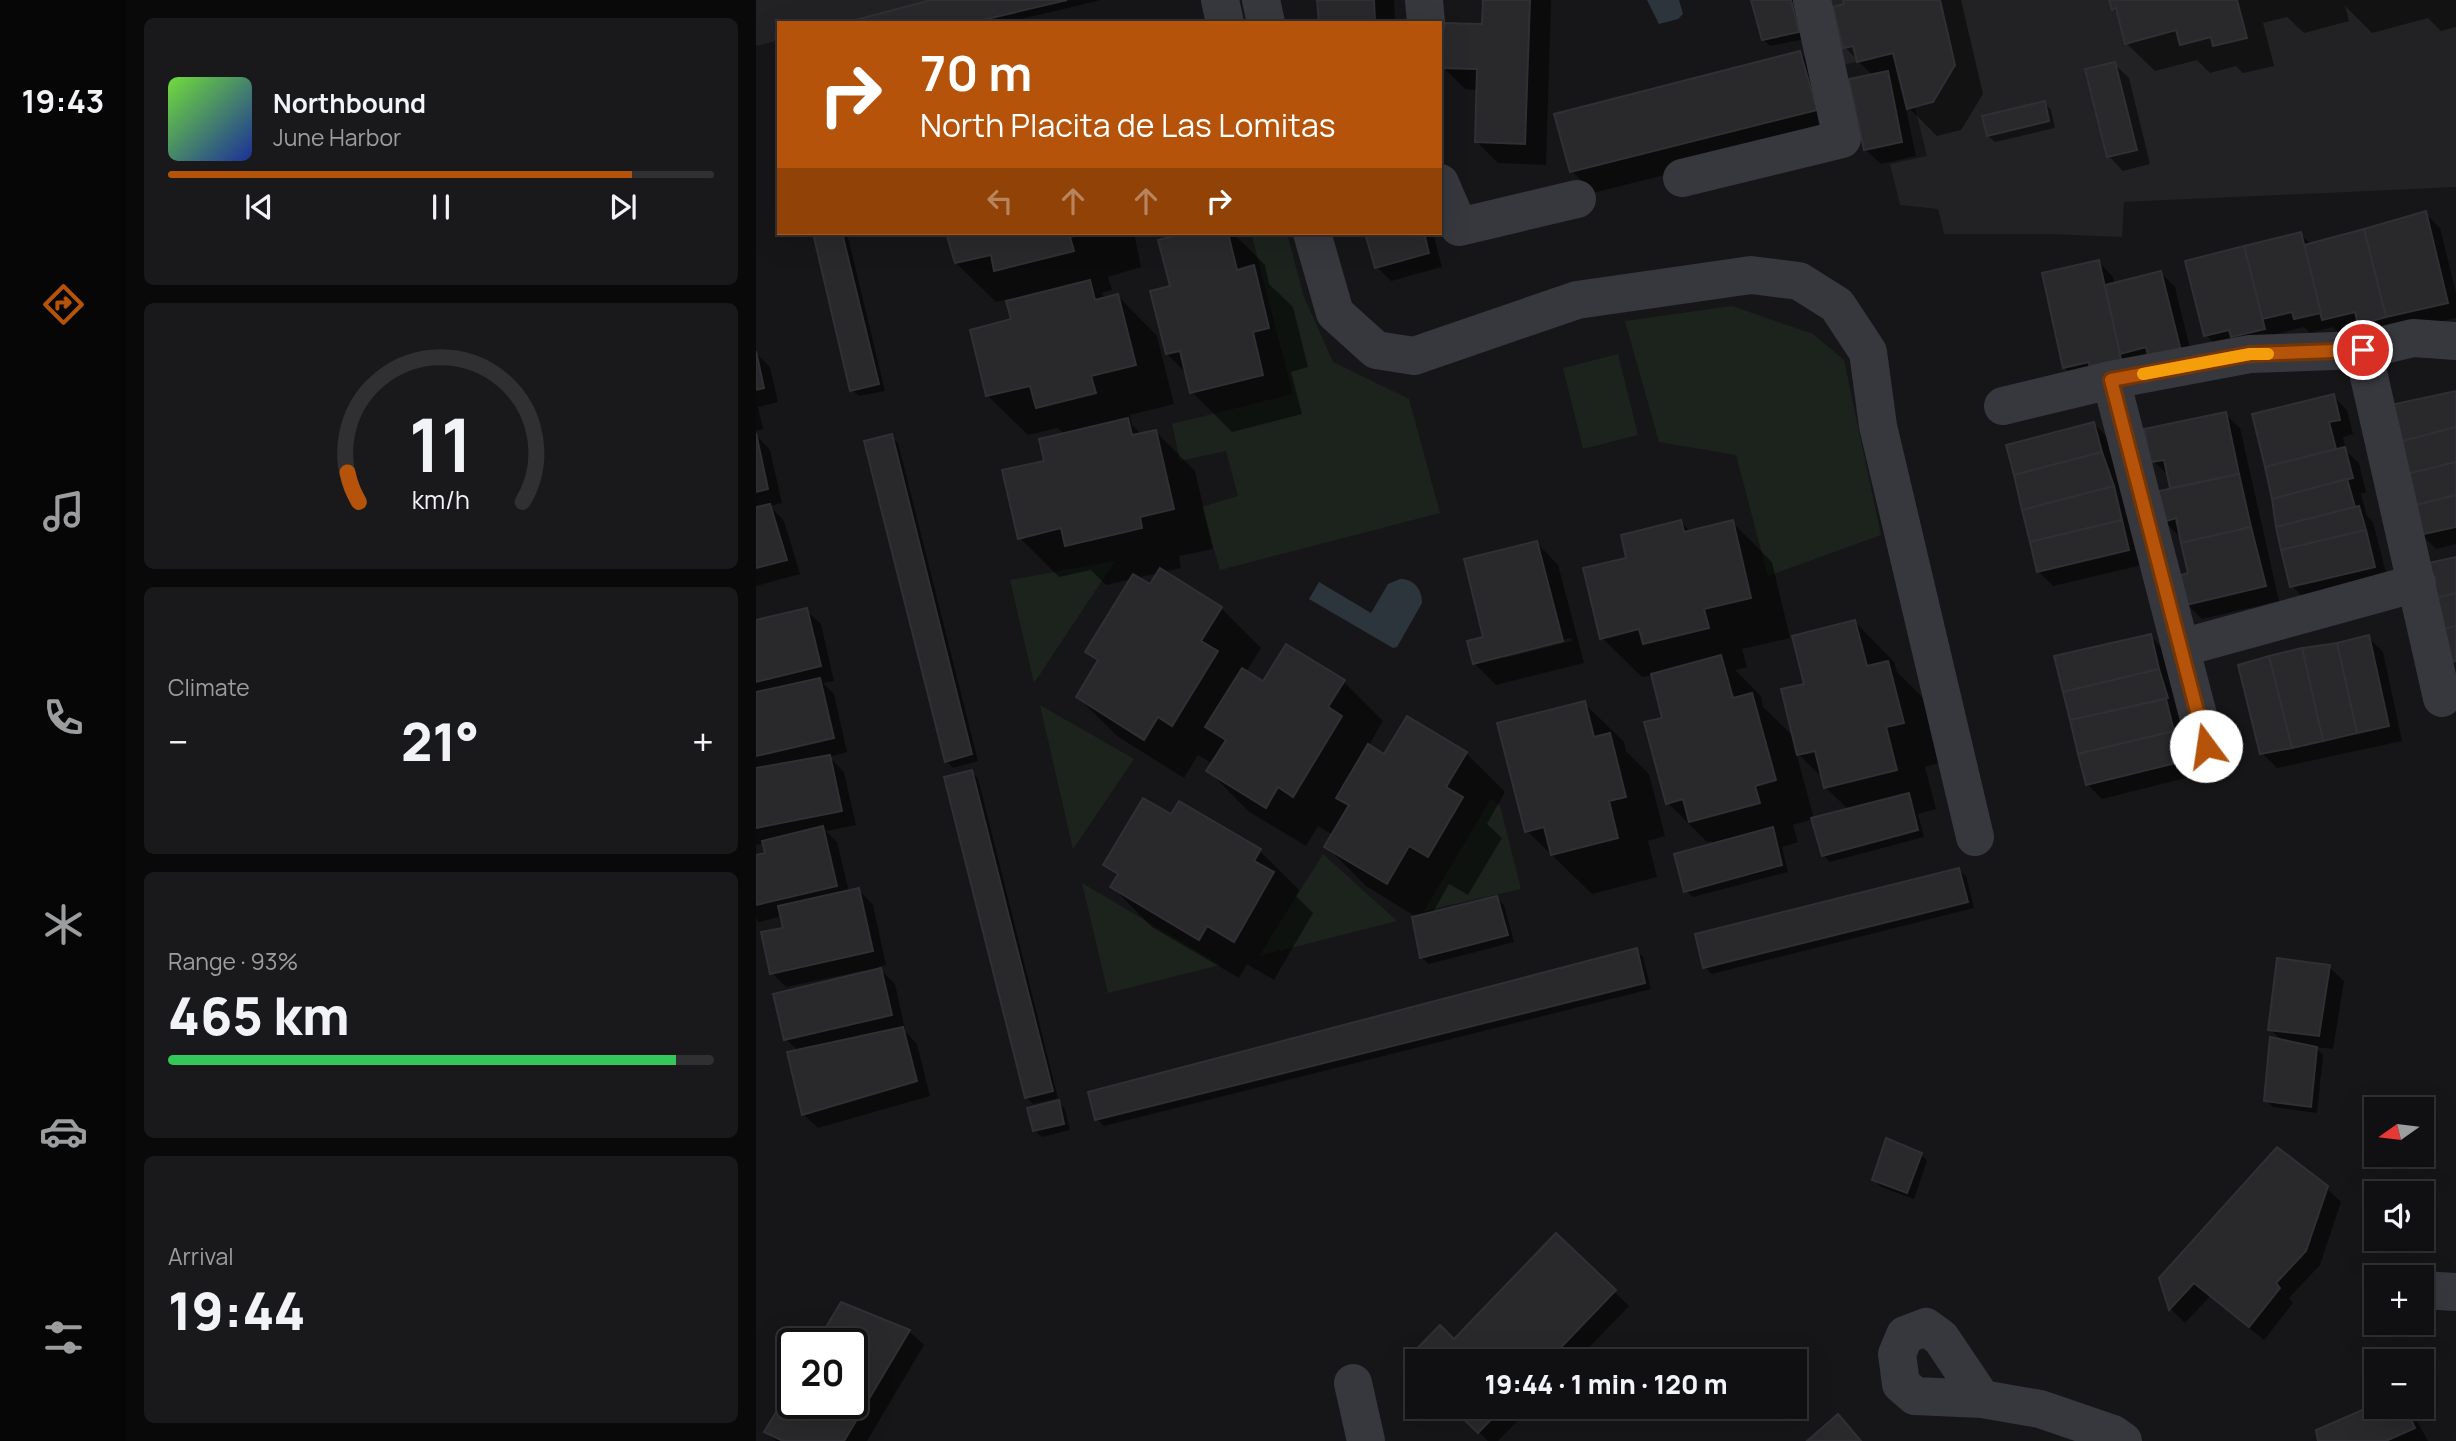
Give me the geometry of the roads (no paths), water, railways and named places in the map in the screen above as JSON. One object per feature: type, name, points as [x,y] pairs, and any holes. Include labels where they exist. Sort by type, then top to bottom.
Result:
[{"type":"lane","points":[[1220,0],[1225,21]]},
{"type":"lane","points":[[1261,0],[1266,21]]},
{"type":"lane","points":[[1424,0],[1426,21]]},
{"type":"lane","points":[[1682,178],[1842,139],[1812,0]]},
{"type":"lane","points":[[1442,188],[1459,227],[1577,199]]},
{"type":"lane","points":[[1313,235],[1335,313],[1376,350],[1414,356],[1577,300],[1751,275],[1799,281],[1836,305],[1868,352],[1878,426],[1975,837]]},
{"type":"lane","points":[[2003,406],[2111,380],[2250,354],[2363,350],[2413,338],[2456,341]]},
{"type":"lane","points":[[2363,350],[2442,698]]},
{"type":"lane","points":[[2111,380],[2206,746]]},
{"type":"lane","points":[[2181,648],[2417,583]]},
{"type":"lane","points":[[2434,1291],[2456,1292]]},
{"type":"lane","points":[[1353,1383],[1366,1441]]},
{"type":"lane","points":[[1982,1399],[2040,1409],[2113,1434],[2123,1441]]}]
